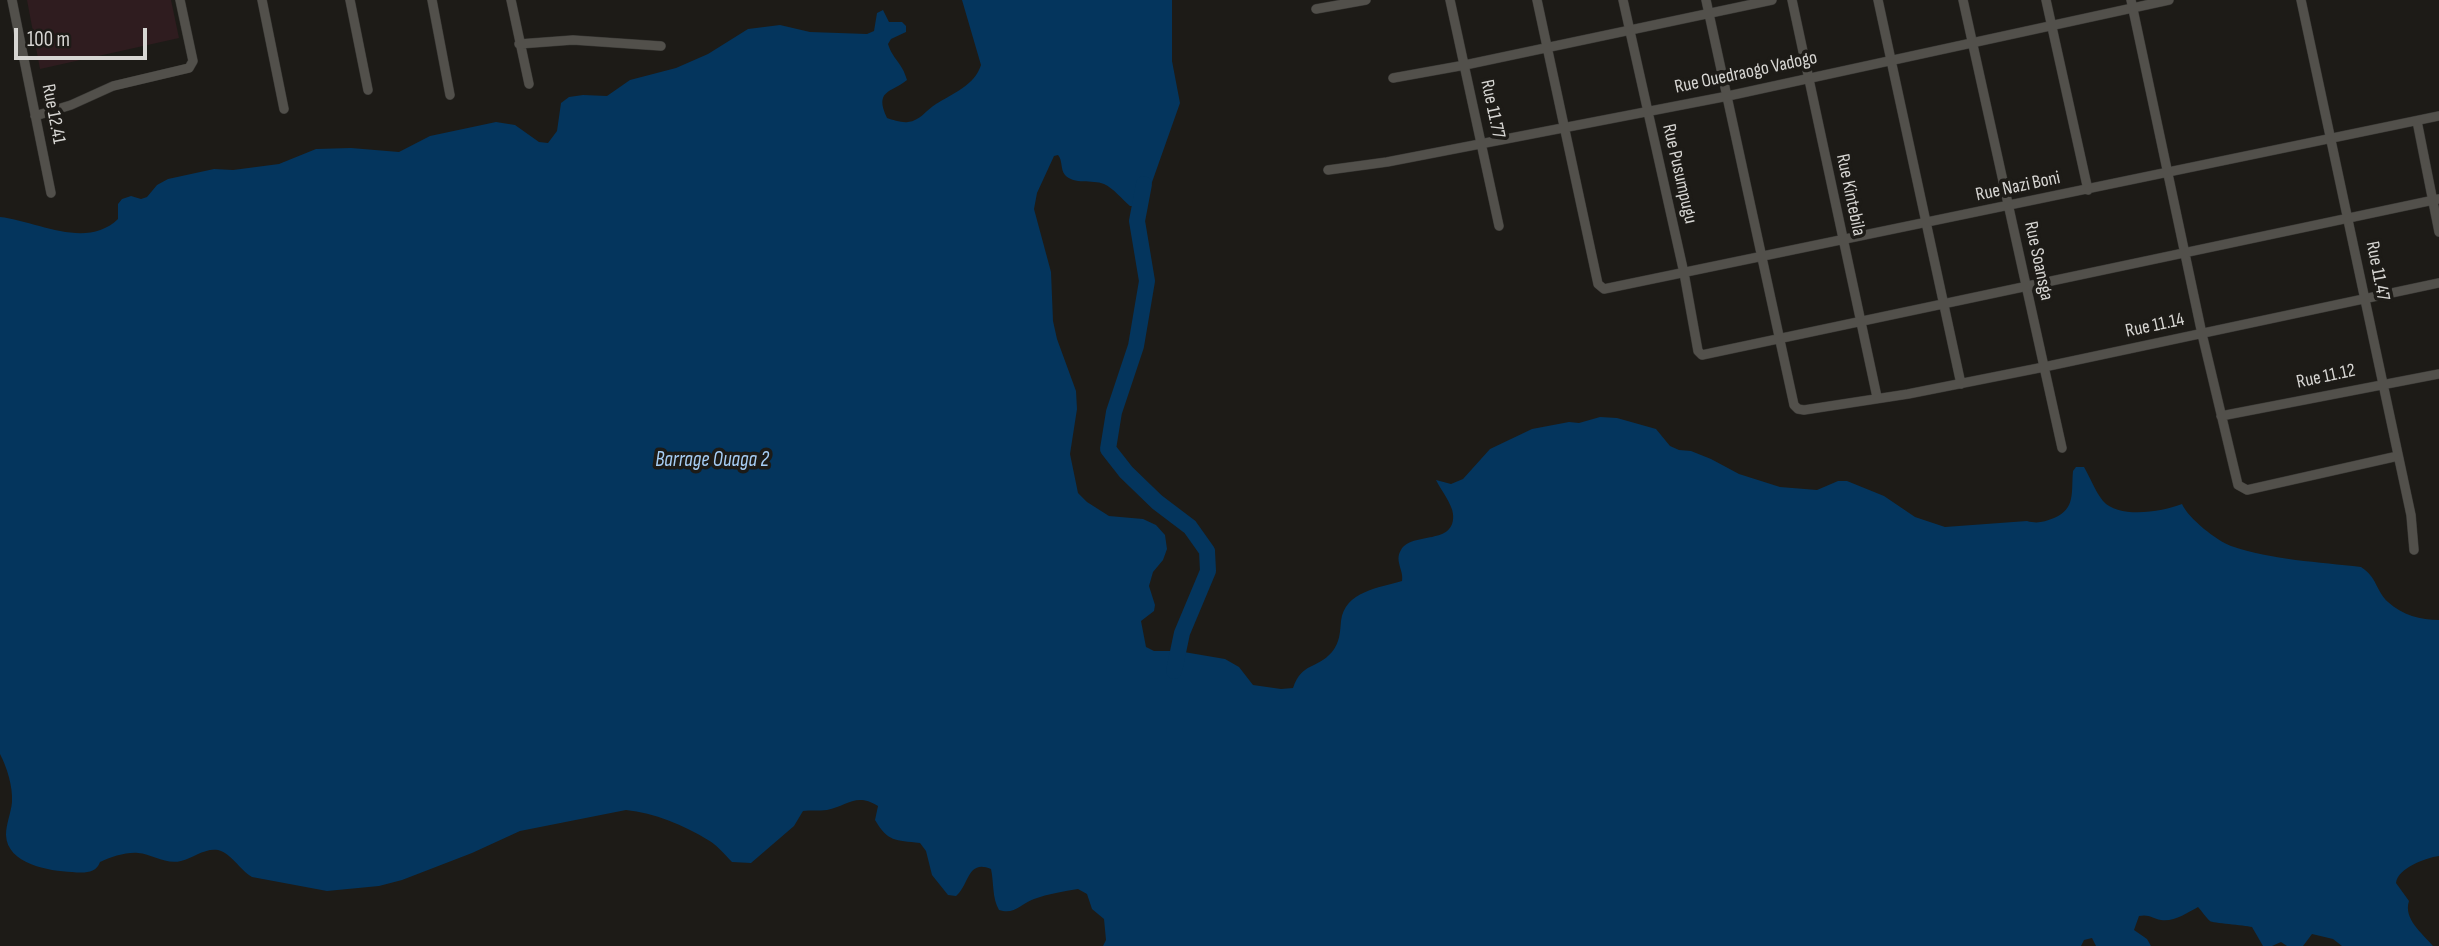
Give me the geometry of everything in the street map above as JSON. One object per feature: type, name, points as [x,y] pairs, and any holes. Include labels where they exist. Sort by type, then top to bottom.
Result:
[{"type":"street","name":"Rue 12.41","points":[[12,0],[51,193]]},
{"type":"street","points":[[35,116],[71,105],[113,86],[189,68],[193,61],[180,0]]},
{"type":"street","points":[[262,0],[284,109]]},
{"type":"street","points":[[349,0],[368,90]]},
{"type":"street","points":[[432,0],[450,95]]},
{"type":"street","points":[[511,0],[529,83]]},
{"type":"street","points":[[1317,9],[1366,0]]},
{"type":"street","name":"Rue 11.77","points":[[1450,0],[1499,226]]},
{"type":"street","points":[[1537,0],[1565,127]]},
{"type":"street","name":"Rue Pusumpugu","points":[[1623,0],[1684,273],[1698,351],[1702,355],[1780,339]]},
{"type":"street","points":[[1706,0],[1780,339],[2436,199]]},
{"type":"street","points":[[1393,78],[1772,0]]},
{"type":"street","name":"Rue Kintebila","points":[[1792,0],[1877,397]]},
{"type":"street","points":[[1878,0],[1961,384]]},
{"type":"street","name":"Rue Soansga","points":[[1963,0],[2062,448]]},
{"type":"street","points":[[2046,0],[2088,190]]},
{"type":"street","name":"Rue Ouedraogo Vadogo","points":[[1328,170],[1387,162],[1728,96],[1973,43],[2132,4],[2169,0]]},
{"type":"street","name":"Rue 11.47","points":[[2301,0],[2411,516],[2414,550]]},
{"type":"street","points":[[2132,4],[2202,334],[2238,485],[2244,489],[2398,456]]},
{"type":"street","points":[[519,44],[573,40],[661,46]]},
{"type":"street","name":"Rue Nazi Boni","points":[[1565,127],[1598,284],[1604,289],[2439,116]]},
{"type":"street","points":[[2417,121],[2436,199],[2439,232]]},
{"type":"street","name":"Rue 11.14","points":[[1780,339],[1794,405],[1804,410],[1961,384],[2439,283]]},
{"type":"street","name":"Rue 11.12","points":[[2221,416],[2439,374]]},
{"type":"shaded area","points":[[27,0],[171,0],[179,38],[40,69]]},
{"type":"water","name":"Barrage Ouaga 2","points":[[962,0],[1172,0],[1172,61],[1180,103],[1145,202],[1130,206],[1104,184],[1069,178],[1063,173],[1058,155],[1054,156],[1037,193],[1034,209],[1051,272],[1053,321],[1057,339],[1076,391],[1077,409],[1070,454],[1078,493],[1109,516],[1143,519],[1156,525],[1165,535],[1167,549],[1163,560],[1153,572],[1149,586],[1155,605],[1154,611],[1141,621],[1146,647],[1154,651],[1178,651],[1225,659],[1239,667],[1253,685],[1293,688],[1305,670],[1326,658],[1335,648],[1344,611],[1349,603],[1364,592],[1402,581],[1398,558],[1401,550],[1414,541],[1448,530],[1453,514],[1436,480],[1451,484],[1463,479],[1490,449],[1532,429],[1569,422],[1579,423],[1600,417],[1617,418],[1656,429],[1670,446],[1711,459],[1739,474],[1780,487],[1817,490],[1838,481],[1847,481],[1884,496],[1915,517],[1945,527],[2037,522],[2054,518],[2069,505],[2073,471],[2076,467],[2084,467],[2100,497],[2110,507],[2141,512],[2182,504],[2190,516],[2204,528],[2231,546],[2279,557],[2361,567],[2393,607],[2412,616],[2439,620],[2439,856],[2407,868],[2396,883],[2409,901],[2411,920],[2433,946],[2342,946],[2333,939],[2312,934],[2303,946],[2287,946],[2281,942],[2263,946],[2252,927],[2210,921],[2198,907],[2171,920],[2139,916],[2134,930],[2147,939],[2151,946],[2096,946],[2092,938],[2084,940],[2081,946],[1103,946],[1106,940],[1104,919],[1092,909],[1087,894],[1078,889],[1039,897],[1013,910],[999,910],[991,869],[983,867],[977,868],[969,875],[956,896],[948,895],[932,875],[926,851],[920,843],[888,836],[875,820],[878,806],[864,800],[852,801],[827,810],[803,811],[794,826],[751,863],[732,862],[711,842],[679,825],[626,810],[520,831],[402,880],[379,886],[327,891],[252,877],[227,854],[218,850],[208,850],[175,862],[138,853],[124,854],[100,862],[92,871],[80,873],[41,868],[14,853],[8,845],[6,835],[12,790],[0,754],[0,217],[61,231],[91,232],[105,228],[118,219],[118,204],[122,199],[131,196],[141,199],[147,197],[157,185],[168,179],[214,169],[233,170],[279,164],[316,149],[351,148],[399,152],[430,136],[496,122],[515,125],[539,142],[548,143],[557,131],[561,103],[569,97],[607,96],[630,80],[676,68],[708,54],[748,29],[780,25],[810,32],[867,34],[874,31],[877,13],[883,10],[889,22],[902,22],[906,26],[906,32],[891,39],[888,44],[907,80],[886,93],[882,102],[883,109],[887,118],[912,121],[956,93],[974,78],[981,65]]},
{"type":"waterway","points":[[1144,184],[1137,221],[1147,281],[1136,346],[1114,412],[1108,449],[1126,472],[1157,502],[1190,527],[1207,551],[1208,571],[1182,633],[1174,671]]}]
